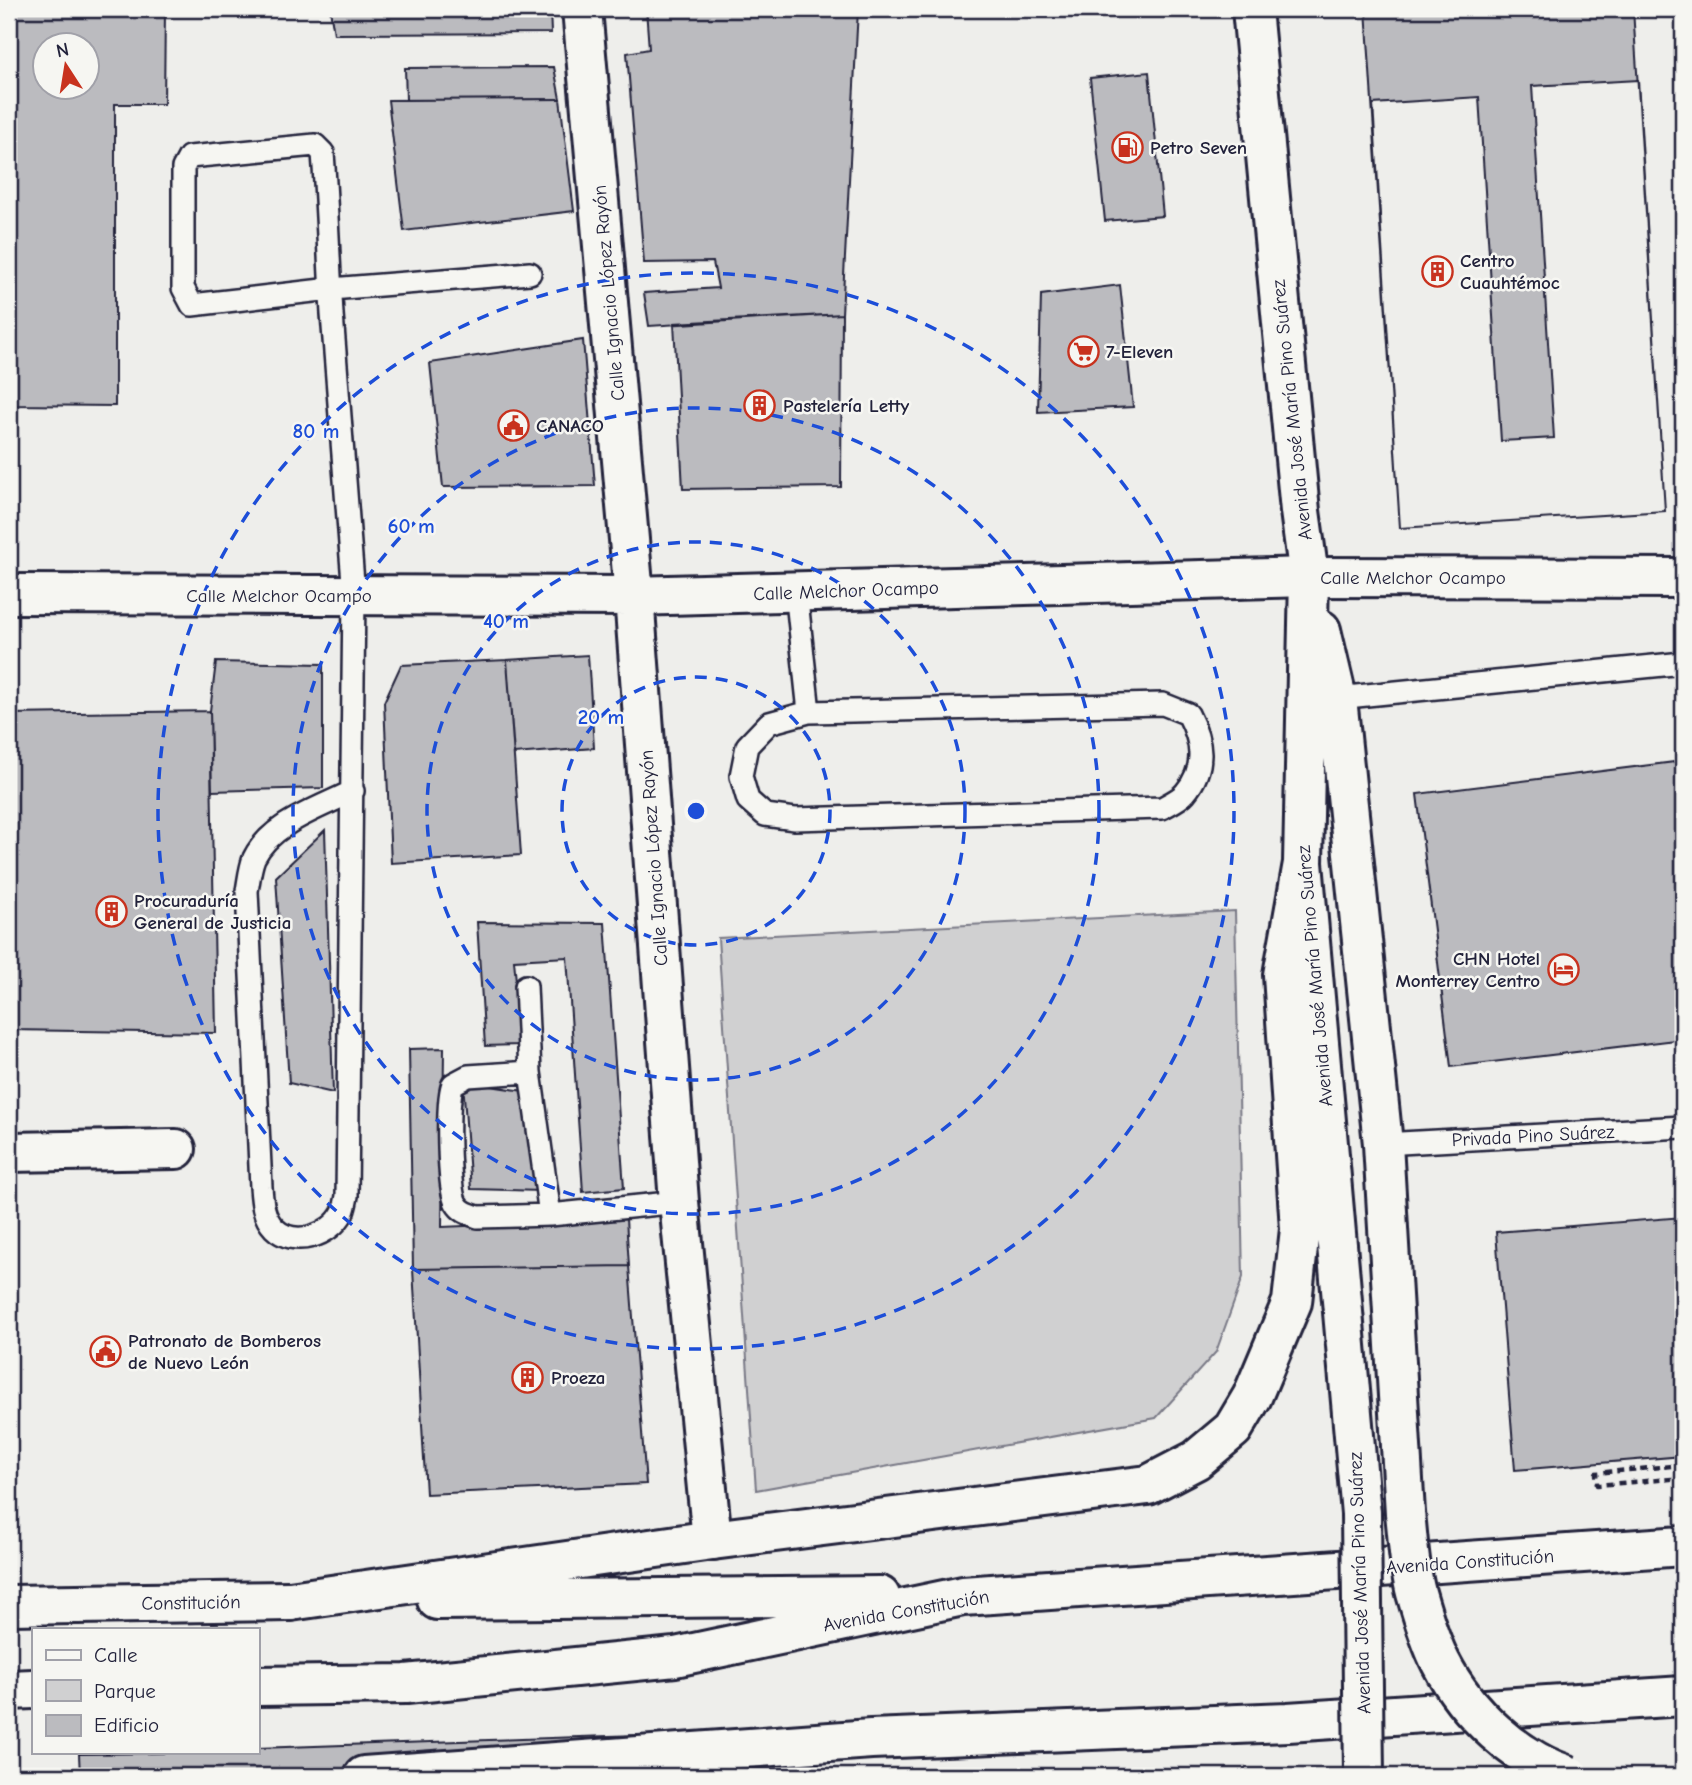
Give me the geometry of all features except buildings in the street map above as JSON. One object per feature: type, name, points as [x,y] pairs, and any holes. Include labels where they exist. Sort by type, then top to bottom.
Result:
[{"type":"main road","name":"Calle Ignacio López Rayón","points":[[582,9],[634,596],[679,1202],[712,1540]]},
{"type":"main road","name":"Avenida José María Pino Suárez","points":[[1252,9],[1309,577],[1303,863],[1361,1514],[1364,1776]]},
{"type":"main road","name":"Calle Melchor Ocampo","points":[[9,594],[634,596],[1309,577],[1683,578]]},
{"type":"main road","points":[[1309,577],[1337,698],[1383,1144],[1405,1513],[1415,1591],[1440,1662],[1465,1700],[1504,1740],[1553,1771],[1570,1776]]},
{"type":"main road","points":[[290,1601],[712,1540],[1148,1485],[1196,1460],[1233,1429],[1252,1397],[1292,1302],[1300,1229],[1283,975],[1303,863]]},
{"type":"main road","points":[[9,1152],[176,1149]]},
{"type":"main road","name":"Avenida Constitución","points":[[259,1686],[406,1684],[675,1657],[963,1596],[1683,1546]]},
{"type":"main road","points":[[290,1601],[963,1596]]},
{"type":"main road","name":"Constitución","points":[[9,1605],[290,1601]]},
{"type":"main road","points":[[9,1690],[32,1689]]},
{"type":"main road","points":[[365,1776],[871,1739],[1288,1722],[1683,1696]]},
{"type":"lane","points":[[353,791],[290,823],[264,841],[253,860],[247,891],[261,1187],[264,1211],[273,1227],[286,1237],[309,1238],[330,1227],[343,1213],[347,1196],[353,791],[354,595],[331,289],[323,153],[315,145],[189,157],[183,168],[183,288],[192,306],[331,289],[530,273]]},
{"type":"lane","points":[[796,591],[809,712]]},
{"type":"lane","points":[[1337,698],[1683,663]]},
{"type":"lane","points":[[1163,704],[1188,714],[1200,738],[1199,771],[1185,794],[1162,808],[795,819],[765,816],[748,800],[741,776],[747,746],[769,723],[809,712],[1163,704]]},
{"type":"lane","points":[[526,986],[530,1072],[550,1214]]},
{"type":"lane","points":[[530,1072],[468,1076],[453,1084],[449,1101],[452,1189],[458,1207],[467,1214],[478,1217],[550,1214],[679,1202]]},
{"type":"lane","name":"Privada Pino Suárez","points":[[1383,1144],[1683,1127]]},
{"type":"path","points":[[1683,1465],[1596,1472],[1597,1485],[1683,1478]]},
{"type":"green space","points":[[1235,911],[1243,1277],[1216,1352],[1156,1418],[756,1490],[718,938]]},
{"type":"place","name":"Petro Seven","points":[[1127,147]]},
{"type":"place","name":"Centro Cuauhtémoc","points":[[1437,271]]},
{"type":"place","name":"7-Eleven","points":[[1083,351]]},
{"type":"place","name":"Pastelería Letty","points":[[760,405]]},
{"type":"place","name":"CANACO","points":[[513,425]]},
{"type":"place","name":"Procuraduría General de Justicia","points":[[111,911]]},
{"type":"place","name":"CHN Hotel Monterrey Centro","points":[[1563,969]]},
{"type":"place","name":"Patronato de Bomberos de Nuevo León","points":[[105,1351]]},
{"type":"place","name":"Proeza","points":[[528,1377]]}]
